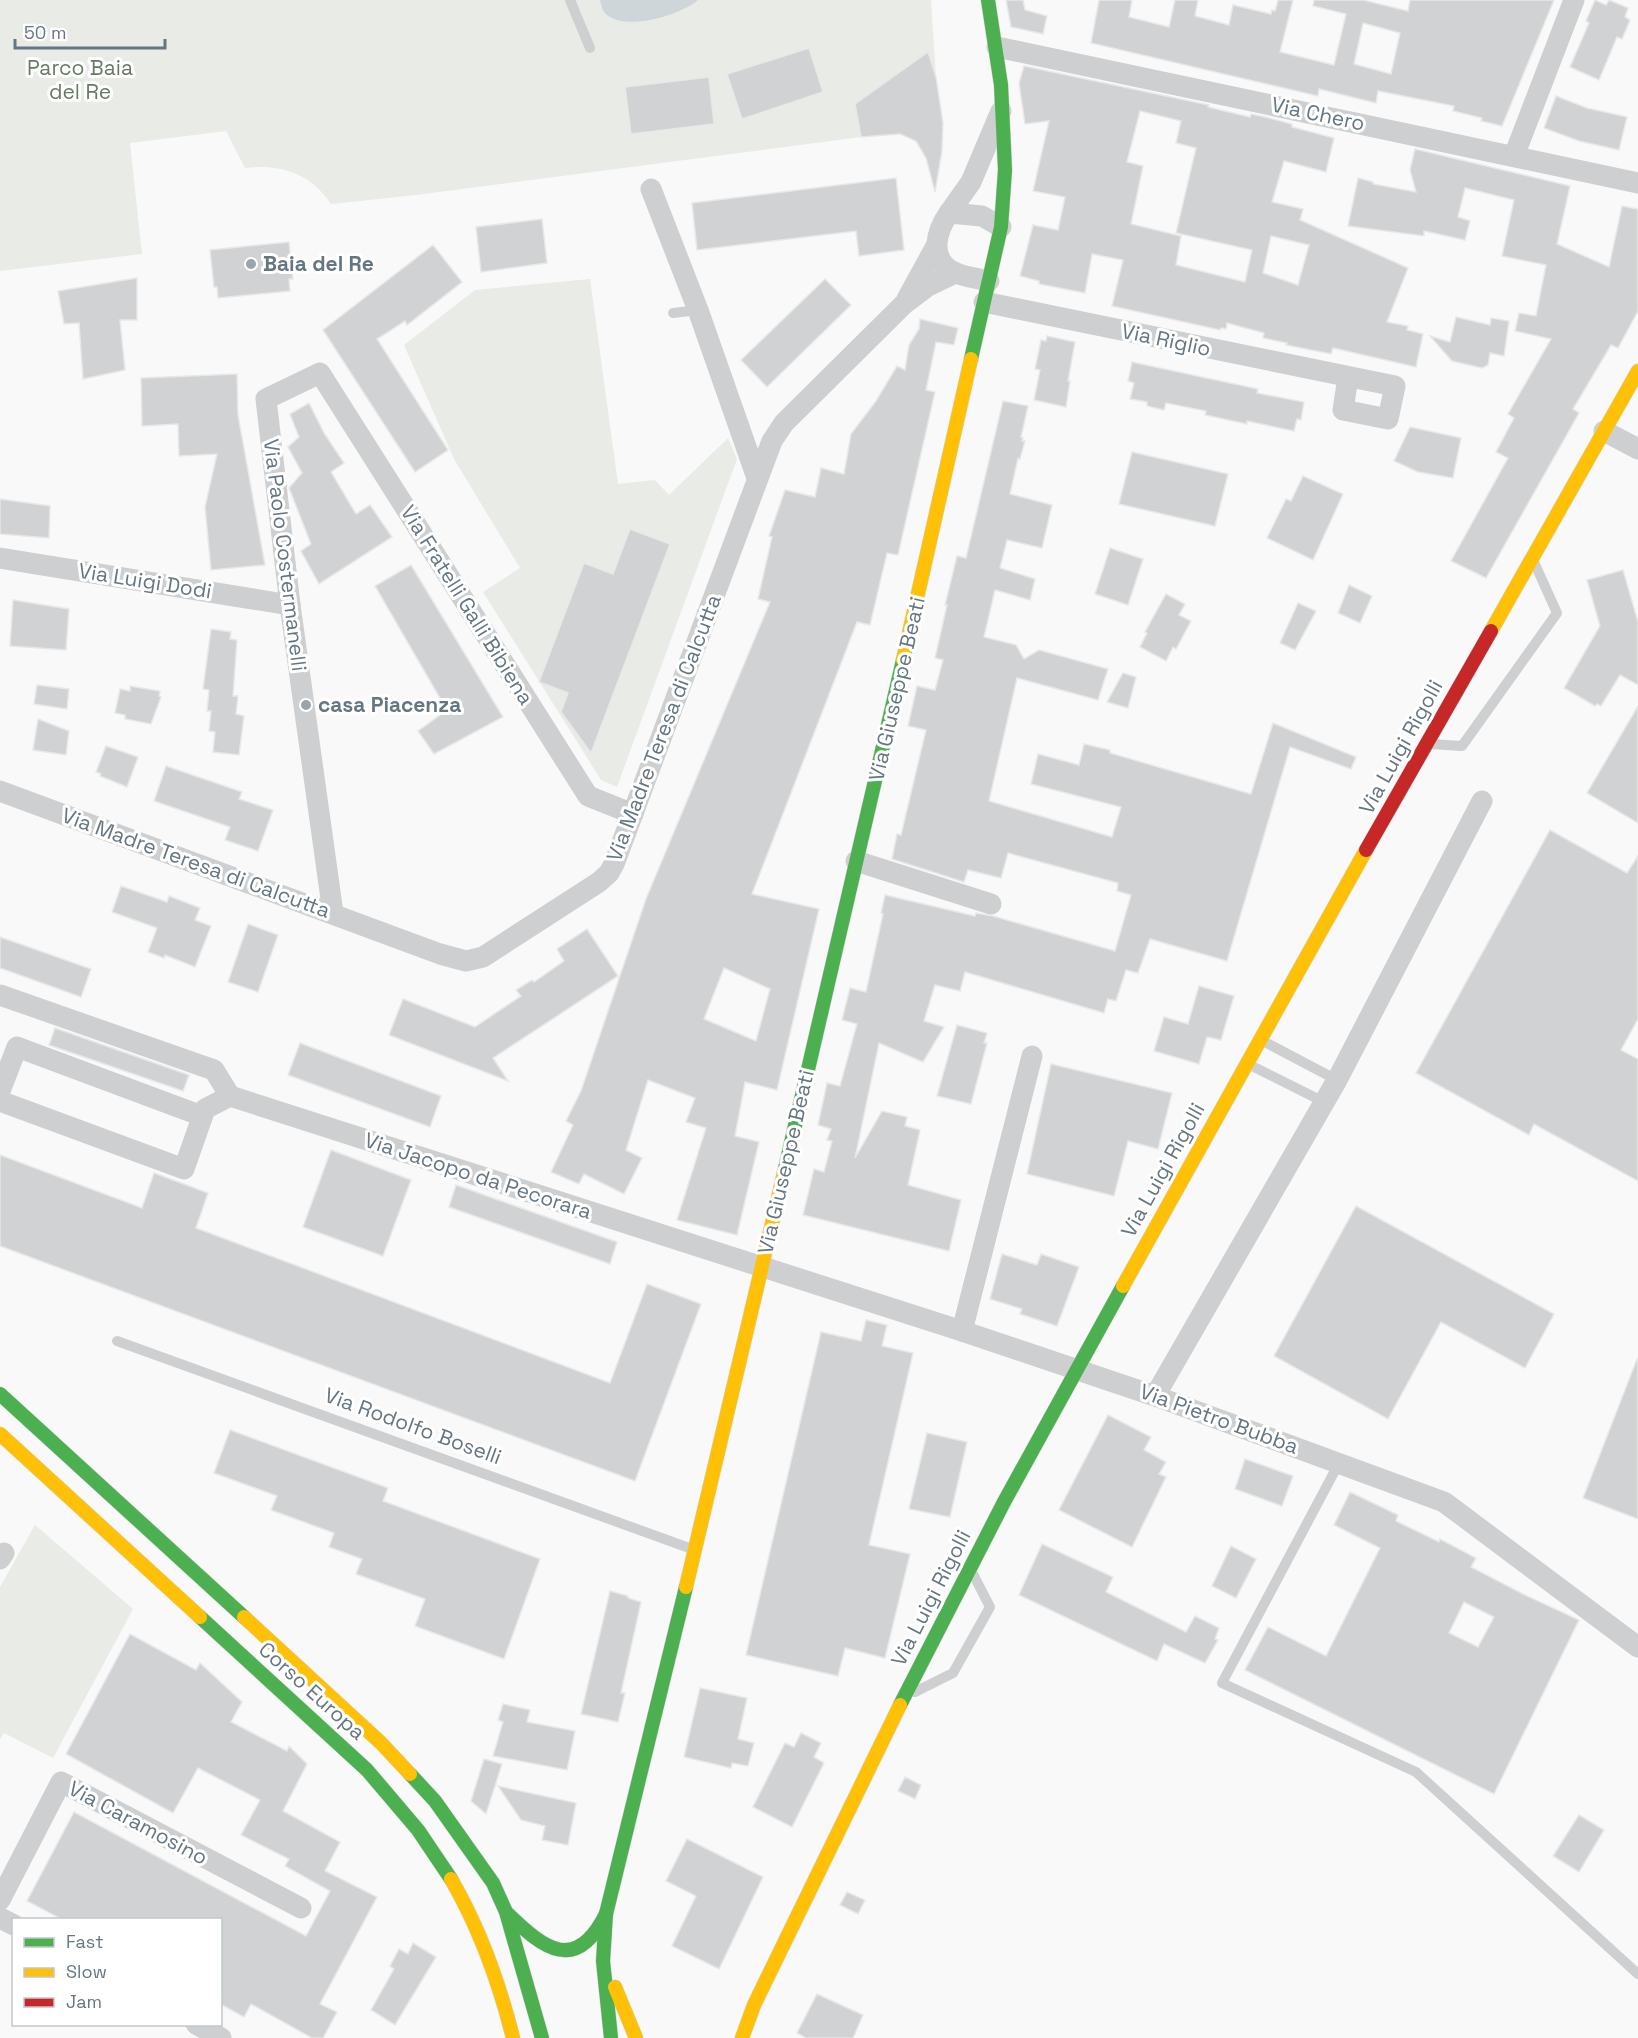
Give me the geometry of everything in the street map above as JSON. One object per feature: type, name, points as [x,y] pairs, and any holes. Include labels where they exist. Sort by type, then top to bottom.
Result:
[{"type":"main road","name":"Via Giuseppe Beati","points":[[761,1266],[924,575],[1001,227],[1006,178],[1002,108],[998,47],[988,0]]},
{"type":"main road","name":"Via Luigi Rigolli","points":[[742,2038],[754,2005],[969,1567],[1076,1369],[1260,1040],[1638,371]]},
{"type":"main road","points":[[610,2038],[603,1979],[606,1914],[695,1550],[761,1266]]},
{"type":"main road","name":"Corso Europa","points":[[0,1394],[315,1682],[407,1770],[435,1801],[487,1874],[506,1912],[542,2038]]},
{"type":"main road","name":"Corso Europa","points":[[0,1434],[367,1770],[393,1797],[434,1852],[471,1913],[506,2009],[513,2038]]},
{"type":"main road","name":"Corso Europa","points":[[506,1912],[535,1939],[558,1949],[570,1950],[577,1949],[590,1941],[606,1914]]},
{"type":"main road","points":[[604,1956],[620,2002],[636,2038]]},
{"type":"main road","name":"Via Luigi Rigolli","points":[[733,2038],[754,2005]]},
{"type":"street","points":[[1514,156],[1574,0]]},
{"type":"street","name":"Via Chero","points":[[998,47],[1638,183]]},
{"type":"street","name":"Via Giuseppe Beati","points":[[949,213],[971,182],[1002,108]]},
{"type":"street","points":[[651,189],[698,310],[757,478]]},
{"type":"street","points":[[949,213],[981,216],[1001,227]]},
{"type":"street","name":"Via Madre Teresa di Calcutta","points":[[903,305],[936,246],[938,232],[949,213]]},
{"type":"street","points":[[936,246],[943,264],[955,273],[989,281]]},
{"type":"street","name":"Via Madre Teresa di Calcutta","points":[[0,791],[459,961],[478,959],[599,882],[609,873],[772,441],[784,423],[903,305],[928,286],[955,273]]},
{"type":"street","name":"Via Riglio","points":[[984,302],[1348,377]]},
{"type":"street","name":"Via Paolo Costermanelli","points":[[320,373],[266,399],[290,605],[333,913]]},
{"type":"street","name":"Via Fratelli Galli Bibiena","points":[[320,373],[588,796],[633,814]]},
{"type":"street","points":[[1604,431],[1638,449]]},
{"type":"street","name":"Via Luigi Dodi","points":[[0,558],[290,605]]},
{"type":"street","points":[[1155,1396],[1324,1102],[1482,801]]},
{"type":"street","points":[[856,861],[991,904]]},
{"type":"street","points":[[0,995],[214,1070],[230,1096],[205,1109],[183,1169],[0,1101]]},
{"type":"street","points":[[0,1091],[17,1047],[202,1116]]},
{"type":"street","points":[[962,1330],[1032,1056]]},
{"type":"street","name":"Via Jacopo da Pecorara","points":[[230,1096],[761,1266]]},
{"type":"street","name":"Via Pietro Bubba","points":[[761,1266],[962,1330],[1155,1396],[1444,1502],[1638,1647]]},
{"type":"street","name":"Via Caramosino","points":[[0,1900],[61,1782],[301,1908]]},
{"type":"street","points":[[198,2026],[221,2038]]},
{"type":"lane","points":[[570,0],[590,48]]},
{"type":"lane","points":[[673,313],[698,310]]},
{"type":"lane","points":[[1426,744],[1462,746],[1557,613],[1532,557]]},
{"type":"lane","points":[[1260,1040],[1336,1080]]},
{"type":"lane","points":[[1247,1064],[1324,1102]]},
{"type":"lane","name":"Via Rodolfo Boselli","points":[[117,1341],[695,1550]]},
{"type":"lane","points":[[1339,1462],[1222,1683],[1416,1772],[1638,1974]]},
{"type":"lane","points":[[904,1697],[954,1673],[990,1607],[969,1567]]},
{"type":"green space","name":"Parco Baia del Re","points":[[0,0],[931,0],[936,77],[928,53],[856,104],[861,137],[331,204],[314,185],[294,173],[282,169],[245,168],[226,131],[130,143],[142,254],[0,271]]},
{"type":"green space","points":[[590,279],[618,484],[655,480],[669,495],[728,438],[737,459],[617,787],[601,780],[483,592],[520,568],[454,459],[404,345],[475,290]]},
{"type":"green space","points":[[35,1525],[133,1609],[53,1758],[4,1733],[0,1739],[0,1587]]},
{"type":"shaded area","points":[[600,0],[698,0],[666,16],[652,20],[625,22],[613,19],[604,12]]},
{"type":"building","points":[[1006,0],[1023,0],[1025,10],[1047,16],[1043,34],[1011,27]]},
{"type":"building","points":[[1099,0],[1132,0],[1129,17],[1169,27],[1175,0],[1198,0],[1195,16],[1229,25],[1233,5],[1271,14],[1272,10],[1275,11],[1278,0],[1293,0],[1280,52],[1334,65],[1346,14],[1313,6],[1314,0],[1363,0],[1408,11],[1410,0],[1554,0],[1502,126],[1453,111],[1454,106],[1378,91],[1376,103],[1319,89],[1318,96],[1091,43]],"holes":[[[1363,23],[1400,33],[1391,74],[1354,64]]]},
{"type":"building","points":[[1595,0],[1606,5],[1609,0],[1628,8],[1625,17],[1630,20],[1622,39],[1617,37],[1599,80],[1570,67],[1589,23],[1586,21]]},
{"type":"building","points":[[809,48],[823,92],[742,119],[727,74]]},
{"type":"building","points":[[928,52],[936,77],[943,123],[942,151],[935,192],[926,158],[916,141],[900,134],[861,137],[855,104]]},
{"type":"building","points":[[1024,66],[1209,105],[1208,107],[1250,117],[1251,114],[1265,117],[1334,138],[1326,172],[1284,161],[1272,202],[1303,209],[1300,220],[1408,268],[1387,322],[1408,326],[1407,330],[1423,334],[1416,367],[1333,348],[1331,354],[1286,345],[1287,343],[1263,338],[1264,333],[1227,323],[1226,329],[1221,328],[1220,330],[1112,306],[1123,260],[1092,254],[1085,293],[1039,284],[1039,281],[1020,276],[1033,225],[1058,230],[1065,197],[1033,191],[1049,121],[1025,124],[1019,83]],"holes":[[[1140,111],[1181,121],[1176,143],[1196,148],[1176,233],[1252,250],[1245,282],[1176,265],[1181,236],[1131,224],[1143,166],[1127,162]],[[1271,236],[1309,245],[1298,285],[1263,273]]]},
{"type":"building","points":[[709,77],[714,124],[631,134],[625,87]]},
{"type":"building","points":[[1556,96],[1587,108],[1627,117],[1619,150],[1579,141],[1544,128]]},
{"type":"building","points":[[1415,149],[1570,186],[1557,244],[1609,267],[1622,206],[1638,209],[1638,311],[1618,348],[1611,345],[1573,409],[1579,413],[1486,578],[1451,561],[1508,458],[1496,452],[1514,418],[1508,414],[1551,339],[1515,331],[1519,313],[1536,316],[1546,265],[1502,256],[1514,200],[1465,188],[1458,217],[1470,221],[1465,240],[1424,231],[1424,236],[1348,226],[1358,178],[1373,182],[1373,184],[1416,192],[1410,170]]},
{"type":"building","points":[[896,178],[904,250],[859,256],[856,231],[697,250],[692,203]]},
{"type":"building","points":[[542,219],[547,263],[481,272],[476,227]]},
{"type":"building","name":"Baia del Re","points":[[289,242],[293,279],[289,279],[290,291],[218,298],[217,287],[214,287],[210,250]]},
{"type":"building","points":[[433,245],[462,282],[407,325],[405,321],[377,339],[448,450],[415,472],[323,330]]},
{"type":"building","points":[[137,278],[137,320],[120,320],[125,370],[83,379],[79,323],[64,324],[58,291]]},
{"type":"building","points":[[825,279],[851,305],[767,387],[741,360]]},
{"type":"building","points":[[1456,317],[1490,325],[1491,318],[1509,321],[1504,356],[1490,353],[1488,365],[1482,368],[1452,361],[1430,336],[1450,342]]},
{"type":"building","points":[[920,319],[958,328],[954,345],[936,342],[926,390],[935,392],[898,555],[887,553],[870,625],[857,622],[752,894],[819,909],[777,1090],[745,1082],[735,1136],[759,1142],[737,1235],[677,1220],[706,1128],[686,1122],[695,1098],[648,1080],[626,1150],[642,1158],[624,1194],[584,1174],[579,1184],[551,1172],[573,1125],[566,1121],[581,1091],[646,899],[770,602],[758,599],[772,537],[769,536],[785,490],[815,497],[821,468],[844,474],[851,434],[876,401],[897,366],[905,370],[909,345],[919,329]],"holes":[[[724,968],[770,989],[756,1041],[704,1019]]]},
{"type":"building","points":[[1047,336],[1075,342],[1066,407],[1034,400],[1040,370],[1035,369],[1041,340],[1046,341]]},
{"type":"building","points":[[1132,362],[1258,389],[1257,393],[1304,402],[1301,420],[1297,419],[1294,431],[1205,415],[1206,411],[1166,403],[1164,410],[1147,406],[1147,402],[1130,399],[1134,383],[1128,381]]},
{"type":"building","points":[[237,374],[238,415],[265,565],[211,570],[205,507],[217,454],[179,456],[178,424],[142,426],[141,378]]},
{"type":"building","points":[[1003,401],[1028,406],[1021,437],[1022,441],[1025,441],[1020,459],[1018,458],[1010,494],[1052,505],[1042,548],[1007,540],[1000,568],[1035,579],[1030,600],[995,590],[984,637],[1016,645],[1024,659],[1039,650],[1108,669],[1098,700],[1017,678],[989,801],[1112,837],[1121,807],[1031,784],[1038,754],[1079,765],[1084,744],[1251,794],[1273,723],[1356,757],[1351,769],[1290,747],[1227,961],[1150,939],[1138,973],[1126,970],[1116,1001],[1108,999],[1104,1013],[965,972],[960,991],[935,985],[924,1021],[944,1027],[923,1062],[879,1043],[855,1158],[882,1111],[907,1117],[905,1126],[920,1130],[908,1185],[961,1200],[949,1251],[803,1215],[814,1169],[824,1172],[832,1141],[827,1140],[831,1129],[818,1125],[827,1083],[840,1086],[857,1024],[842,1020],[850,988],[866,992],[885,895],[975,916],[976,913],[993,916],[1115,951],[1131,895],[1117,891],[1118,883],[1008,853],[1001,878],[968,870],[964,882],[892,859],[897,834],[901,835],[926,730],[908,726],[917,686],[935,690],[943,660],[935,658],[947,605],[945,605],[957,556],[966,558]]},
{"type":"building","points":[[309,403],[324,433],[344,463],[331,472],[356,514],[370,505],[392,537],[319,584],[301,551],[311,544],[289,488],[302,473],[288,447],[299,437],[290,414]]},
{"type":"building","points":[[1410,427],[1461,438],[1453,478],[1418,472],[1394,461]]},
{"type":"building","points":[[1132,452],[1228,474],[1215,526],[1119,504]]},
{"type":"building","points":[[1303,476],[1343,494],[1313,560],[1267,538],[1286,499],[1291,501]]},
{"type":"building","points":[[0,499],[50,506],[49,538],[0,534]]},
{"type":"building","points":[[630,529],[670,544],[591,753],[561,712],[568,693],[539,682],[584,563],[613,574]]},
{"type":"building","points":[[1110,548],[1143,559],[1128,605],[1095,594]]},
{"type":"building","points":[[411,565],[503,717],[434,754],[418,731],[447,710],[375,586]]},
{"type":"building","points":[[1623,570],[1638,622],[1638,685],[1620,675],[1601,706],[1597,704],[1595,706],[1564,688],[1600,626],[1587,580]]},
{"type":"building","points":[[1349,585],[1372,596],[1360,623],[1338,613]]},
{"type":"building","points":[[1166,594],[1185,604],[1179,615],[1191,621],[1176,649],[1173,647],[1166,661],[1140,647],[1147,633],[1145,632]]},
{"type":"building","points":[[13,600],[69,609],[66,650],[10,646]]},
{"type":"building","points":[[1298,603],[1316,611],[1295,650],[1280,643]]},
{"type":"building","points":[[211,629],[231,632],[230,639],[237,640],[233,696],[238,696],[236,714],[244,716],[239,755],[213,752],[215,732],[209,731],[211,711],[207,711],[209,690],[203,689]]},
{"type":"building","points":[[1123,673],[1136,677],[1128,708],[1107,702]]},
{"type":"building","points":[[37,685],[69,689],[67,709],[34,704]]},
{"type":"building","points":[[130,686],[160,691],[159,696],[161,697],[151,724],[125,719],[125,715],[115,713],[120,689],[130,691]]},
{"type":"building","points":[[1638,706],[1638,823],[1587,793]]},
{"type":"building","points":[[38,719],[69,731],[66,755],[33,750]]},
{"type":"building","points":[[106,746],[138,757],[127,787],[100,776],[101,774],[96,772]]},
{"type":"building","points":[[166,766],[242,792],[239,799],[273,810],[258,851],[225,840],[230,827],[154,801]]},
{"type":"building","points":[[1550,830],[1627,873],[1638,856],[1638,1019],[1621,1050],[1638,1059],[1638,1181],[1534,1124],[1529,1135],[1416,1073]]},
{"type":"building","points":[[121,886],[167,902],[169,896],[200,908],[195,920],[211,926],[195,967],[165,955],[164,958],[148,952],[157,928],[112,912]]},
{"type":"building","points":[[248,924],[278,935],[258,992],[228,982]]},
{"type":"building","points":[[587,929],[618,976],[493,1058],[508,1081],[389,1035],[403,999],[475,1027],[521,996],[516,990],[532,980],[534,982],[564,961],[557,949]]},
{"type":"building","points":[[0,937],[91,969],[81,997],[0,968]]},
{"type":"building","points":[[1199,986],[1234,996],[1221,1040],[1207,1037],[1199,1064],[1154,1051],[1164,1017],[1188,1024]]},
{"type":"building","points":[[957,1025],[987,1033],[984,1043],[987,1043],[971,1104],[937,1096]]},
{"type":"building","points":[[55,1028],[189,1075],[183,1091],[49,1045]]},
{"type":"building","points":[[300,1043],[441,1096],[430,1127],[288,1075]]},
{"type":"building","points":[[1051,1064],[1172,1093],[1158,1149],[1128,1141],[1114,1196],[1027,1174]]},
{"type":"building","points":[[331,1150],[411,1180],[383,1256],[303,1227]]},
{"type":"building","points":[[0,1155],[142,1208],[154,1173],[208,1193],[196,1228],[610,1383],[647,1284],[701,1304],[635,1481],[0,1246]]},
{"type":"building","points":[[456,1185],[617,1242],[610,1264],[449,1207]]},
{"type":"building","points":[[1356,1206],[1554,1314],[1525,1368],[1441,1322],[1388,1419],[1274,1356]]},
{"type":"building","points":[[1002,1254],[1037,1265],[1041,1254],[1079,1267],[1057,1326],[1020,1314],[1022,1309],[990,1299]]},
{"type":"building","points":[[866,1320],[887,1325],[882,1346],[913,1353],[869,1545],[910,1554],[885,1658],[845,1648],[838,1676],[746,1655],[821,1332],[861,1341]]},
{"type":"building","points":[[1638,1360],[1638,1519],[1583,1498]]},
{"type":"building","points":[[1108,1415],[1151,1437],[1144,1450],[1166,1462],[1159,1474],[1166,1477],[1132,1547],[1059,1510]]},
{"type":"building","points":[[230,1430],[388,1488],[383,1501],[540,1559],[504,1659],[415,1626],[425,1599],[356,1574],[362,1559],[329,1547],[334,1533],[271,1510],[277,1496],[214,1473]]},
{"type":"building","points":[[927,1433],[967,1442],[950,1517],[909,1509]]},
{"type":"building","points":[[1245,1459],[1293,1476],[1282,1506],[1235,1489]]},
{"type":"building","points":[[1350,1492],[1398,1515],[1396,1521],[1439,1542],[1440,1539],[1476,1558],[1471,1567],[1579,1620],[1494,1794],[1245,1670],[1268,1627],[1326,1656],[1380,1548],[1334,1525]],"holes":[[[1464,1602],[1494,1617],[1478,1647],[1449,1633]]]},
{"type":"building","points":[[1042,1544],[1113,1577],[1106,1592],[1186,1632],[1195,1616],[1219,1628],[1215,1639],[1218,1640],[1205,1663],[1164,1644],[1157,1661],[1019,1595]]},
{"type":"building","points":[[1231,1546],[1256,1559],[1236,1598],[1212,1586]]},
{"type":"building","points":[[610,1591],[641,1602],[621,1693],[625,1693],[618,1722],[581,1714]]},
{"type":"building","points":[[130,1634],[196,1670],[200,1663],[242,1702],[231,1722],[287,1751],[289,1746],[307,1764],[283,1811],[340,1842],[325,1871],[377,1897],[320,2004],[337,2012],[323,2038],[312,2038],[251,2004],[244,2017],[222,2005],[222,1918],[59,1918],[27,1901],[74,1812],[306,1936],[330,1891],[285,1866],[289,1859],[241,1835],[260,1800],[198,1768],[173,1813],[66,1754]]},
{"type":"building","points":[[700,1688],[747,1698],[738,1739],[754,1743],[748,1766],[732,1763],[731,1768],[684,1757]]},
{"type":"building","points":[[503,1704],[530,1710],[527,1722],[575,1731],[567,1770],[493,1756],[503,1722],[498,1720]]},
{"type":"building","points":[[801,1733],[821,1743],[814,1757],[824,1763],[792,1827],[753,1807],[785,1743],[794,1747]]},
{"type":"building","points":[[484,1759],[502,1764],[486,1814],[471,1801]]},
{"type":"building","points":[[905,1777],[921,1785],[915,1799],[898,1791]]},
{"type":"building","points":[[498,1786],[576,1803],[568,1845],[542,1840],[545,1826],[521,1820]]},
{"type":"building","points":[[1579,1815],[1604,1830],[1579,1872],[1553,1856]]},
{"type":"building","points":[[687,1839],[763,1877],[719,1969],[672,1946],[696,1896],[666,1881]]},
{"type":"building","points":[[847,1892],[865,1900],[858,1914],[840,1905]]},
{"type":"building","points":[[413,1943],[436,1957],[395,2025],[371,2010],[394,1969],[390,1966],[399,1949],[408,1954]]},
{"type":"building","points":[[817,1994],[863,2015],[853,2038],[806,2038],[797,2033]]},
{"type":"traffic: fast","points":[[971,359],[1001,227],[1005,170],[1001,85],[988,0]]},
{"type":"traffic: fast","points":[[784,1173],[903,660]]},
{"type":"traffic: fast","points":[[900,1705],[1004,1502],[1123,1286]]},
{"type":"traffic: fast","points":[[0,1394],[244,1617]]},
{"type":"traffic: fast","points":[[611,2038],[603,1961],[606,1914],[686,1587]]},
{"type":"traffic: fast","points":[[200,1617],[367,1770],[418,1830],[451,1879]]},
{"type":"traffic: fast","points":[[410,1774],[435,1801],[493,1883],[506,1912],[542,2038]]},
{"type":"traffic: fast","points":[[507,1913],[534,1937],[547,1945],[571,1950],[583,1944],[595,1933],[606,1914]]},
{"type":"traffic: slow","points":[[903,660],[971,359]]},
{"type":"traffic: slow","points":[[1491,631],[1638,371]]},
{"type":"traffic: slow","points":[[1123,1286],[1366,850]]},
{"type":"traffic: slow","points":[[686,1587],[784,1173]]},
{"type":"traffic: slow","points":[[0,1434],[200,1617]]},
{"type":"traffic: slow","points":[[244,1617],[381,1743],[410,1774]]},
{"type":"traffic: slow","points":[[742,2038],[754,2005],[900,1705]]},
{"type":"traffic: slow","points":[[451,1879],[488,1956],[513,2038]]},
{"type":"traffic: slow","points":[[615,1987],[636,2038]]},
{"type":"traffic: jam","points":[[1366,850],[1491,631]]},
{"type":"place","name":"Baia del Re","points":[[251,264]]},
{"type":"place","name":"casa Piacenza","points":[[306,705]]}]
